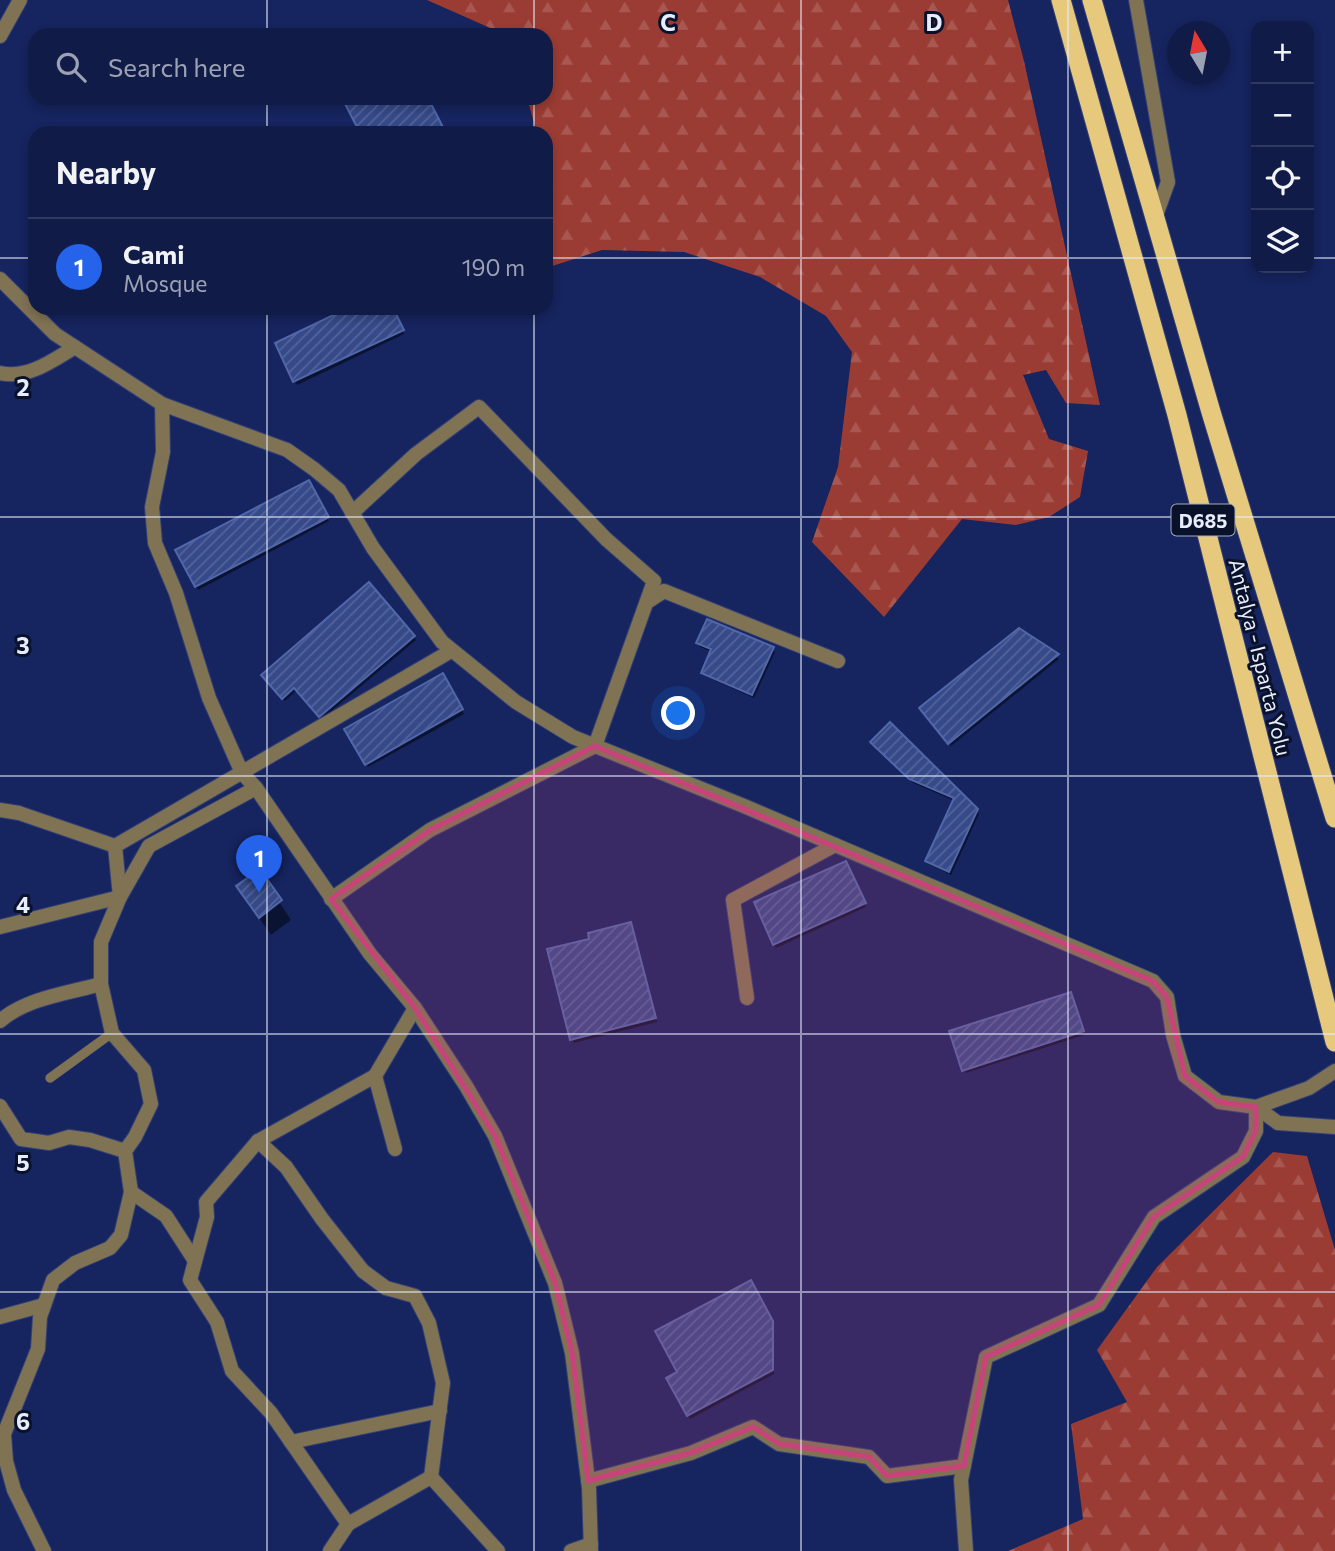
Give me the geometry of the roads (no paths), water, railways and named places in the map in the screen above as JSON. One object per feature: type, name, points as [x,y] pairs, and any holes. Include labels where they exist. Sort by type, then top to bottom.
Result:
[{"type":"highway","name":"Antalya - Isparta Yolu","points":[[1061,0],[1177,415],[1335,1042]]},
{"type":"highway","name":"Antalya - Isparta Yolu","points":[[1092,0],[1210,412],[1335,818]]},
{"type":"street","points":[[0,36],[20,0]]},
{"type":"street","points":[[1136,0],[1168,182],[1155,218]]},
{"type":"street","points":[[0,279],[28,307]]},
{"type":"street","points":[[36,315],[55,334],[162,404],[287,450],[339,490],[373,548],[451,651],[516,702],[573,737],[1153,981],[1167,996],[1173,1035],[1185,1076],[1219,1102],[1256,1107],[1308,1088],[1335,1071]]},
{"type":"street","points":[[0,373],[12,376],[41,368],[75,347]]},
{"type":"street","points":[[162,404],[163,452],[152,507],[155,543],[176,593],[209,698],[242,773],[256,788],[370,954],[415,1008],[466,1086],[495,1136],[555,1283],[572,1353],[588,1481],[591,1548],[571,1551]]},
{"type":"street","points":[[331,899],[430,830],[595,746],[654,581],[606,539],[479,407],[416,454],[352,513]]},
{"type":"street","points":[[647,602],[664,592],[838,661]]},
{"type":"street","points":[[0,810],[19,813],[115,846],[451,651]]},
{"type":"street","points":[[44,1551],[14,1490],[6,1461],[4,1434],[38,1349],[40,1317],[52,1280],[75,1263],[110,1248],[121,1235],[131,1192],[125,1151],[151,1104],[144,1070],[112,1033],[101,984],[101,942],[120,898],[149,846],[256,788]]},
{"type":"street","points":[[747,998],[733,900],[835,845]]},
{"type":"street","points":[[115,846],[120,898]]},
{"type":"street","points":[[0,927],[120,898]]},
{"type":"street","points":[[0,1021],[7,1015],[41,1000],[101,984]]},
{"type":"street","points":[[348,1524],[271,1413],[232,1371],[217,1322],[190,1280],[207,1217],[206,1202],[258,1141],[374,1076],[415,1008]]},
{"type":"street","points":[[374,1076],[395,1149]]},
{"type":"street","points":[[0,1106],[20,1139],[48,1143],[69,1137],[90,1140],[125,1151]]},
{"type":"street","points":[[1256,1107],[1278,1123],[1335,1127]]},
{"type":"street","points":[[966,1551],[961,1480],[985,1357],[1099,1305],[1154,1217],[1243,1157],[1256,1131],[1256,1107]]},
{"type":"street","points":[[258,1141],[286,1167],[322,1219],[363,1270],[386,1288],[415,1296],[429,1323],[443,1383],[431,1477],[498,1551]]},
{"type":"street","points":[[131,1192],[166,1216],[195,1261]]},
{"type":"street","points":[[0,1317],[44,1305]]},
{"type":"street","points":[[291,1442],[440,1410]]},
{"type":"street","points":[[588,1481],[691,1454],[753,1427],[779,1444],[869,1457],[887,1476],[964,1466]]},
{"type":"street","points":[[330,1551],[348,1524],[431,1477]]},
{"type":"lane","points":[[50,1078],[112,1033]]},
{"type":"place","name":"Cami","points":[[259,893]]}]
